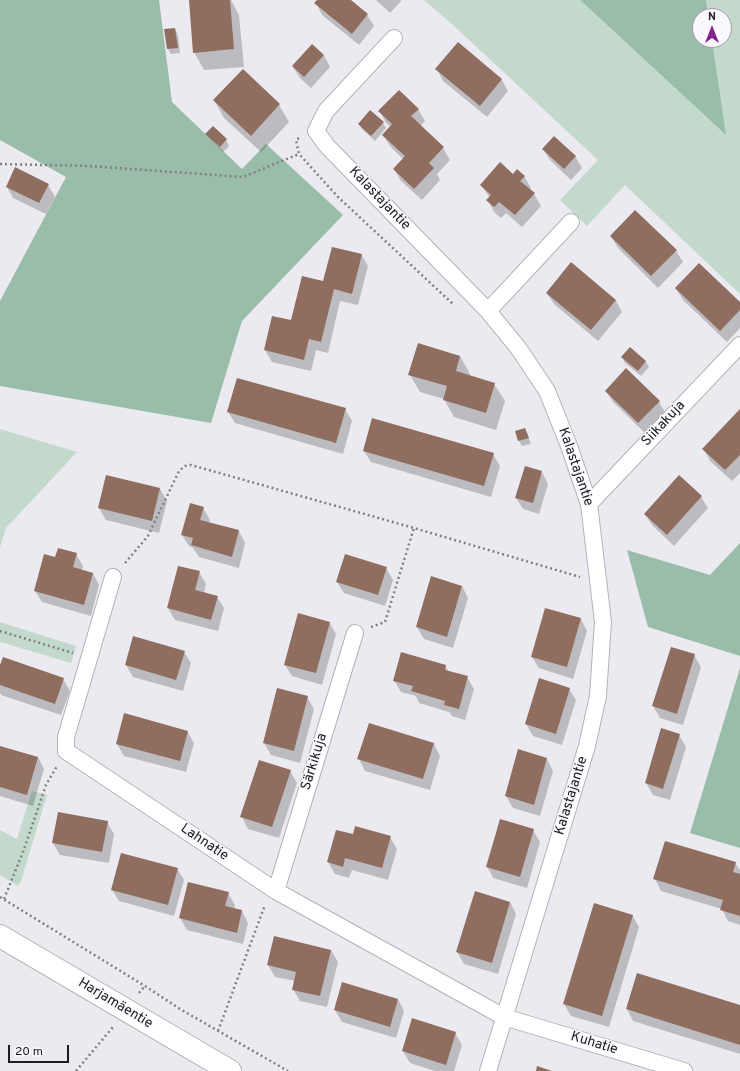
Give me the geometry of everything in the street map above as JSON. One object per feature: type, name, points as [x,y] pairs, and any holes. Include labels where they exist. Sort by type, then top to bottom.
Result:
[{"type":"street","points":[[316,131],[326,111],[394,38]]},
{"type":"street","name":"Kalastajantie","points":[[316,131],[327,146],[488,311],[519,350],[547,391],[569,446],[589,504],[603,622],[598,696],[587,746],[488,1071]]},
{"type":"street","points":[[488,311],[571,222]]},
{"type":"street","name":"Siikakuja","points":[[589,504],[740,345]]},
{"type":"street","points":[[66,751],[66,737],[113,577]]},
{"type":"street","name":"Särkikuja","points":[[276,891],[355,632]]},
{"type":"street","name":"Lahnatie","points":[[66,751],[276,891],[504,1017]]},
{"type":"street","name":"Harjamäentie","points":[[0,936],[230,1071]]},
{"type":"street","name":"Kuhatie","points":[[504,1017],[684,1071]]},
{"type":"path","points":[[316,131],[296,140],[299,154],[338,197],[457,308]]},
{"type":"path","points":[[0,164],[88,166],[243,177],[299,154]]},
{"type":"path","points":[[113,577],[148,536],[179,471],[185,466],[191,465],[414,528],[599,583]]},
{"type":"path","points":[[355,632],[384,622],[414,528]]},
{"type":"path","points":[[0,631],[89,658]]},
{"type":"path","points":[[4,899],[23,852],[46,785],[66,751]]},
{"type":"path","points":[[218,1031],[267,900],[276,891]]},
{"type":"path","points":[[0,897],[180,1009],[288,1071]]},
{"type":"path","points":[[76,1071],[145,986]]},
{"type":"green space","points":[[0,0],[159,0],[172,102],[242,169],[266,144],[343,215],[242,321],[211,423],[0,386],[0,301],[66,177],[0,140]]},
{"type":"green space","points":[[424,0],[580,0],[725,134],[713,48],[732,48],[732,8],[707,8],[706,0],[740,0],[740,294],[625,185],[587,226],[560,200],[598,160]]},
{"type":"green space","points":[[580,0],[706,0],[707,8],[692,8],[692,48],[713,48],[726,135]]},
{"type":"green space","points":[[0,429],[77,452],[6,528],[0,547]]},
{"type":"green space","points":[[740,543],[740,656],[648,627],[627,550],[710,575]]},
{"type":"green space","points":[[0,622],[76,646],[71,663],[0,642]]},
{"type":"green space","points":[[740,668],[740,848],[690,833]]},
{"type":"green space","points":[[32,791],[47,795],[21,881],[18,886],[0,875],[0,830],[17,839]]},
{"type":"building","points":[[189,0],[230,0],[234,49],[193,53]]},
{"type":"building","points":[[317,0],[351,0],[368,14],[352,34],[314,3]]},
{"type":"building","points":[[175,28],[178,48],[167,49],[164,29]]},
{"type":"building","points":[[458,42],[502,79],[480,106],[435,69]]},
{"type":"building","points":[[312,44],[324,55],[304,77],[292,66]]},
{"type":"building","points":[[243,69],[280,104],[251,136],[213,100]]},
{"type":"building","points":[[399,90],[419,109],[411,116],[444,147],[429,163],[434,168],[414,189],[393,169],[405,156],[382,135],[392,124],[378,111]]},
{"type":"building","points":[[370,110],[384,122],[371,136],[358,124]]},
{"type":"building","points":[[213,126],[227,139],[220,147],[205,134]]},
{"type":"building","points":[[554,136],[576,156],[564,169],[542,149]]},
{"type":"building","points":[[500,162],[513,174],[517,169],[525,176],[520,181],[535,193],[515,215],[499,202],[494,207],[486,200],[491,195],[480,185]]},
{"type":"building","points":[[15,167],[49,184],[39,203],[6,187]]},
{"type":"building","points":[[635,210],[677,250],[651,276],[610,236]]},
{"type":"building","points":[[332,247],[362,254],[352,294],[334,289],[321,342],[309,339],[304,360],[264,350],[272,316],[291,320],[302,276],[323,281]]},
{"type":"building","points":[[571,262],[616,300],[591,330],[546,293]]},
{"type":"building","points":[[699,263],[740,302],[740,310],[720,331],[675,288]]},
{"type":"building","points":[[418,343],[460,356],[456,371],[495,383],[486,413],[443,400],[447,386],[408,375]]},
{"type":"building","points":[[630,347],[646,361],[638,371],[621,357]]},
{"type":"building","points":[[626,368],[660,401],[638,423],[605,391]]},
{"type":"building","points":[[237,378],[346,408],[336,443],[227,412]]},
{"type":"building","points":[[740,409],[740,455],[725,470],[702,449]]},
{"type":"building","points":[[372,418],[494,453],[484,486],[363,451]]},
{"type":"building","points":[[525,428],[529,438],[518,441],[515,431]]},
{"type":"building","points":[[525,466],[542,471],[533,503],[515,498]]},
{"type":"building","points":[[106,475],[160,488],[152,521],[98,508]]},
{"type":"building","points":[[679,475],[702,496],[667,535],[644,514]]},
{"type":"building","points":[[190,503],[204,507],[200,520],[239,530],[232,557],[191,545],[193,538],[181,535]]},
{"type":"building","points":[[58,548],[77,553],[73,567],[93,573],[84,605],[34,591],[44,554],[55,557]]},
{"type":"building","points":[[345,554],[387,567],[378,595],[336,582]]},
{"type":"building","points":[[178,566],[200,571],[195,590],[218,596],[211,620],[167,608]]},
{"type":"building","points":[[431,576],[462,586],[447,637],[416,627]]},
{"type":"building","points":[[545,608],[581,618],[567,667],[531,657]]},
{"type":"building","points":[[298,613],[330,622],[316,673],[284,665]]},
{"type":"building","points":[[133,636],[185,651],[176,680],[125,665]]},
{"type":"building","points":[[671,647],[695,654],[677,714],[652,706]]},
{"type":"building","points":[[401,652],[446,665],[445,670],[468,676],[459,709],[444,705],[445,701],[411,691],[413,686],[393,681]]},
{"type":"building","points":[[3,657],[64,678],[55,704],[0,685],[0,665]]},
{"type":"building","points":[[539,678],[570,688],[556,734],[525,724]]},
{"type":"building","points":[[277,688],[308,696],[294,751],[263,743]]},
{"type":"building","points":[[124,713],[188,731],[180,761],[116,744]]},
{"type":"building","points":[[369,723],[434,743],[423,779],[357,759]]},
{"type":"building","points":[[661,728],[680,734],[663,789],[645,783]]},
{"type":"building","points":[[0,746],[38,757],[27,795],[0,787]]},
{"type":"building","points":[[518,749],[547,758],[534,805],[505,796]]},
{"type":"building","points":[[259,760],[291,770],[272,827],[240,817]]},
{"type":"building","points":[[58,812],[108,821],[102,852],[52,843]]},
{"type":"building","points":[[500,819],[534,829],[520,877],[486,867]]},
{"type":"building","points":[[355,826],[391,836],[382,868],[345,858],[343,867],[327,862],[336,830],[353,834]]},
{"type":"building","points":[[665,841],[736,862],[733,872],[740,874],[740,916],[720,910],[723,900],[653,879]]},
{"type":"building","points":[[121,853],[178,868],[168,905],[111,890]]},
{"type":"building","points":[[188,882],[229,892],[225,906],[242,910],[237,933],[179,918]]},
{"type":"building","points":[[475,891],[510,902],[492,963],[456,952]]},
{"type":"building","points":[[594,903],[633,915],[602,1016],[563,1004]]},
{"type":"building","points":[[274,936],[331,950],[320,996],[292,990],[296,972],[267,965]]},
{"type":"building","points":[[637,973],[740,1005],[740,1045],[626,1009]]},
{"type":"building","points":[[342,982],[398,999],[390,1027],[334,1010]]},
{"type":"building","points":[[412,1018],[456,1032],[446,1065],[402,1051]]},
{"type":"building","points":[[537,1066],[552,1071],[536,1071]]}]
